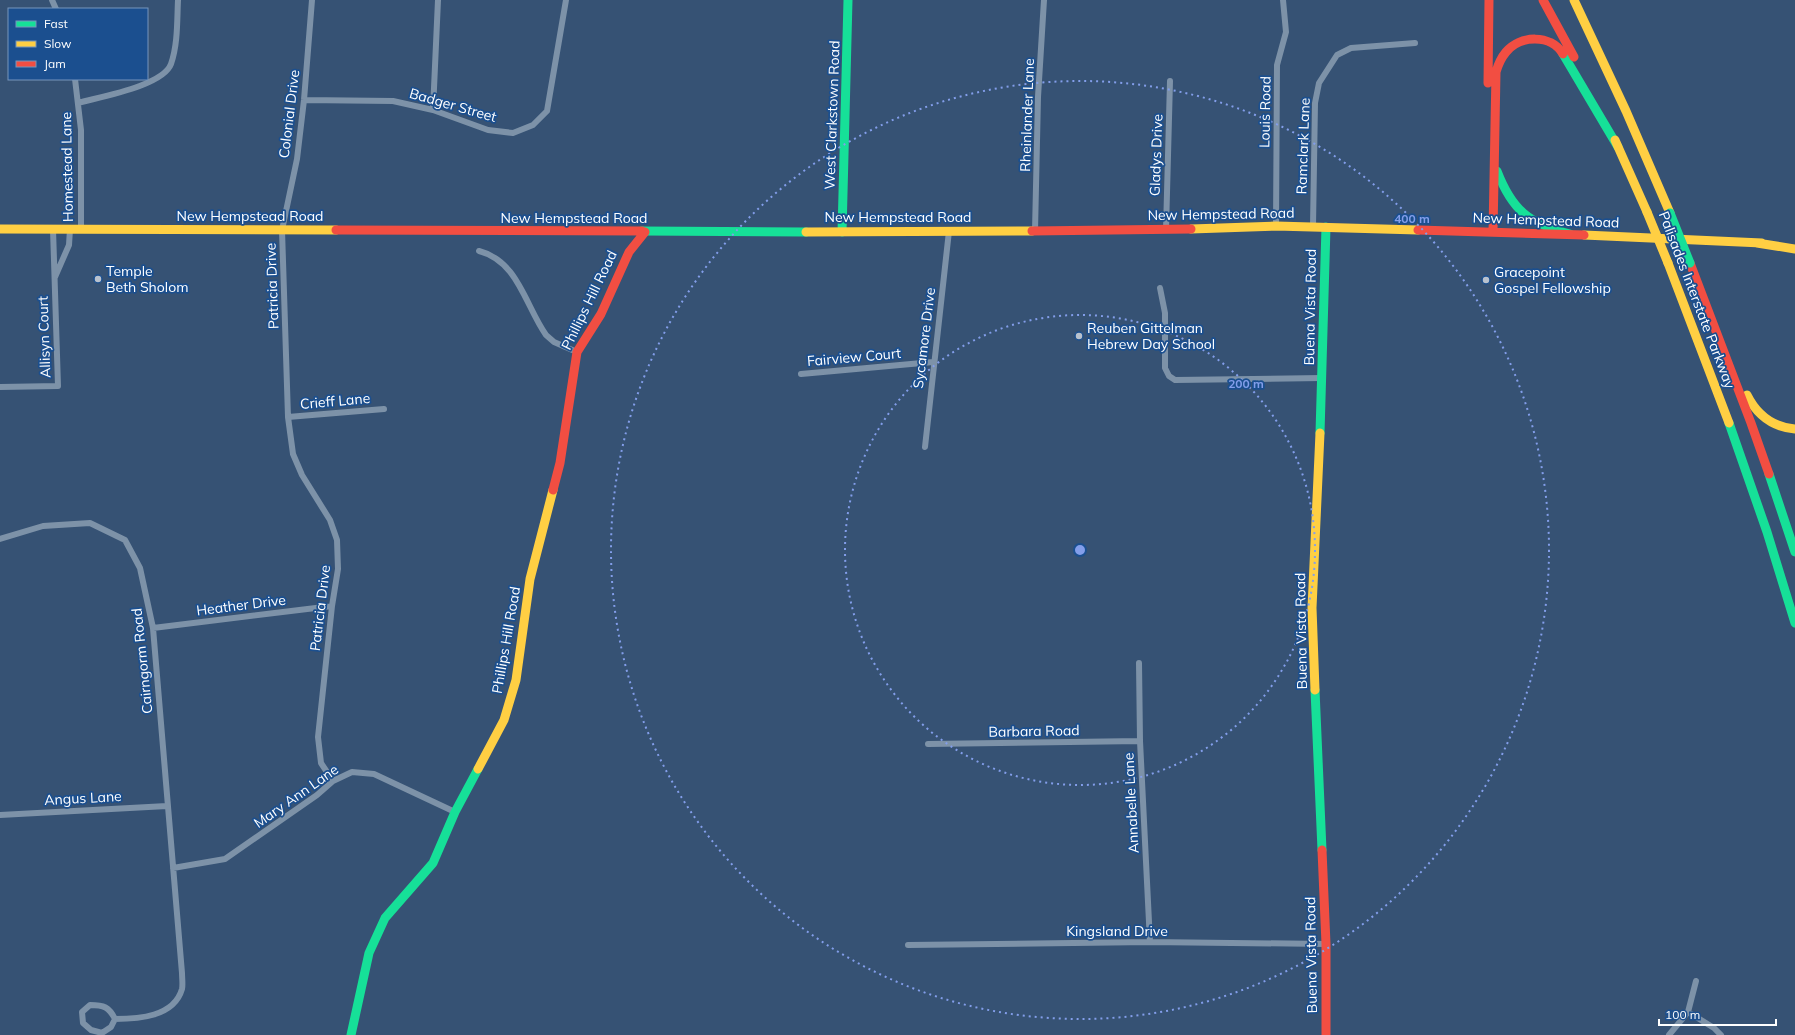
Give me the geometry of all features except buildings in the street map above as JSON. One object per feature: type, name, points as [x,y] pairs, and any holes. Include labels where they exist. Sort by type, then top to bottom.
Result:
[{"type":"main road","name":"West Clarkstown Road","points":[[842,232],[848,0]]},
{"type":"main road","points":[[1489,0],[1489,232]]},
{"type":"main road","name":"Palisades Interstate Parkway","points":[[1543,0],[1580,68],[1618,147],[1668,263],[1737,445],[1766,528],[1795,623]]},
{"type":"main road","name":"Palisades Interstate Parkway","points":[[1574,0],[1623,104],[1670,213],[1751,423],[1795,552]]},
{"type":"main road","points":[[1489,232],[1494,163],[1497,66],[1501,56],[1507,48],[1521,40],[1532,38],[1550,41],[1563,52],[1618,147]]},
{"type":"main road","points":[[1494,163],[1505,192],[1522,214],[1541,226],[1570,234]]},
{"type":"main road","name":"New Hempstead Road","points":[[0,229],[842,232],[1166,230],[1313,226],[1570,234],[1795,244]]},
{"type":"main road","name":"Buena Vista Road","points":[[1326,227],[1322,378],[1312,608],[1326,944],[1326,1035]]},
{"type":"main road","name":"Phillips Hill Road","points":[[351,1035],[369,954],[385,918],[433,863],[455,812],[504,720],[516,680],[530,579],[560,463],[577,352],[601,314],[629,252],[645,232]]},
{"type":"main road","points":[[1757,242],[1795,249]]},
{"type":"main road","points":[[1699,286],[1754,408],[1761,416],[1774,425],[1795,430]]},
{"type":"street","points":[[78,103],[156,80],[171,65],[175,44],[178,0]]},
{"type":"street","name":"Colonial Drive","points":[[282,230],[297,159],[304,100],[312,0]]},
{"type":"street","points":[[433,110],[438,0]]},
{"type":"street","name":"Badger Street","points":[[304,100],[393,101],[433,110],[488,130],[513,132],[533,125],[547,111],[566,0]]},
{"type":"street","name":"Rheinlander Lane","points":[[1035,231],[1038,97],[1044,0]]},
{"type":"street","name":"Louis Road","points":[[1276,226],[1277,65],[1286,32],[1283,0]]},
{"type":"street","name":"Ramclark Lane","points":[[1313,226],[1315,103],[1319,83],[1337,55],[1351,48],[1415,43]]},
{"type":"street","name":"Homestead Lane","points":[[75,80],[81,130],[81,230]]},
{"type":"street","name":"Gladys Drive","points":[[1166,230],[1170,81]]},
{"type":"street","points":[[54,281],[69,245],[70,229]]},
{"type":"street","name":"Allisyn Court","points":[[0,387],[58,386],[53,230]]},
{"type":"street","name":"Patricia Drive","points":[[282,230],[288,417],[293,454],[302,475],[330,520],[337,540],[338,569],[332,606],[318,737],[320,763],[333,781]]},
{"type":"street","name":"Sycamore Drive","points":[[925,447],[933,362],[949,231]]},
{"type":"street","points":[[479,251],[494,256],[510,270],[546,334],[560,345],[577,352]]},
{"type":"street","points":[[1160,288],[1165,313],[1165,368],[1169,376],[1175,380],[1322,378]]},
{"type":"street","name":"Fairview Court","points":[[801,374],[933,362]]},
{"type":"street","name":"Crieff Lane","points":[[288,417],[384,409]]},
{"type":"street","name":"Cairngorm Road","points":[[0,539],[43,526],[90,523],[125,540],[140,568],[153,628],[182,989],[174,1002],[159,1014],[139,1019],[115,1019]]},
{"type":"street","name":"Heather Drive","points":[[153,628],[332,606]]},
{"type":"street","name":"Annabelle Lane","points":[[1139,663],[1140,741],[1150,942]]},
{"type":"street","name":"Barbara Road","points":[[928,744],[1140,741]]},
{"type":"street","name":"Mary Ann Lane","points":[[173,868],[225,860],[317,795],[333,781],[352,772],[374,774],[455,812]]},
{"type":"street","name":"Angus Lane","points":[[0,815],[167,806]]},
{"type":"street","name":"Kingsland Drive","points":[[908,945],[1150,942],[1326,944]]},
{"type":"street","points":[[1669,1035],[1674,1032],[1688,1012],[1696,981]]},
{"type":"street","points":[[90,1005],[102,1005],[111,1010],[115,1019],[110,1027],[102,1032],[91,1030],[83,1023],[82,1012],[90,1005]]},
{"type":"street","points":[[1688,1012],[1714,1028],[1721,1035]]},
{"type":"traffic: fast","points":[[842,232],[848,0]]},
{"type":"traffic: fast","points":[[1563,54],[1618,147]]},
{"type":"traffic: fast","points":[[1497,171],[1509,196],[1524,213],[1543,225],[1570,234]]},
{"type":"traffic: fast","points":[[1670,213],[1690,263]]},
{"type":"traffic: fast","points":[[1320,433],[1326,227]]},
{"type":"traffic: fast","points":[[642,231],[806,232]]},
{"type":"traffic: fast","points":[[1729,423],[1767,532],[1795,623]]},
{"type":"traffic: fast","points":[[1769,474],[1795,552]]},
{"type":"traffic: fast","points":[[1315,690],[1322,850]]},
{"type":"traffic: fast","points":[[351,1035],[369,953],[385,918],[433,863],[455,812],[478,769]]},
{"type":"traffic: slow","points":[[1574,0],[1626,111],[1670,213]]},
{"type":"traffic: slow","points":[[1615,140],[1647,212]]},
{"type":"traffic: slow","points":[[1647,212],[1668,263]]},
{"type":"traffic: slow","points":[[1191,229],[1276,226],[1418,230]]},
{"type":"traffic: slow","points":[[0,229],[336,230]]},
{"type":"traffic: slow","points":[[806,232],[1032,231]]},
{"type":"traffic: slow","points":[[1584,235],[1762,243]]},
{"type":"traffic: slow","points":[[1757,243],[1795,249]]},
{"type":"traffic: slow","points":[[1668,263],[1729,423]]},
{"type":"traffic: slow","points":[[1747,395],[1755,408],[1766,419],[1779,426],[1795,429]]},
{"type":"traffic: slow","points":[[1315,690],[1312,608],[1320,433]]},
{"type":"traffic: slow","points":[[478,769],[504,720],[516,680],[530,579],[553,490]]},
{"type":"traffic: jam","points":[[1488,83],[1489,0]]},
{"type":"traffic: jam","points":[[1543,0],[1574,57]]},
{"type":"traffic: jam","points":[[1493,232],[1496,72],[1501,59],[1512,46],[1519,42],[1535,39],[1551,43],[1558,47],[1563,54]]},
{"type":"traffic: jam","points":[[1032,231],[1191,229]]},
{"type":"traffic: jam","points":[[336,230],[642,231]]},
{"type":"traffic: jam","points":[[1418,230],[1584,235]]},
{"type":"traffic: jam","points":[[553,490],[560,463],[577,352],[601,314],[629,252],[645,232]]},
{"type":"traffic: jam","points":[[1690,263],[1769,474]]},
{"type":"traffic: jam","points":[[1322,850],[1326,944],[1326,1035]]},
{"type":"place","name":"Temple Beth Sholom","points":[[98,279]]},
{"type":"place","name":"Gracepoint Gospel Fellowship","points":[[1486,280]]},
{"type":"place","name":"Reuben Gittelman Hebrew Day School","points":[[1079,336]]}]
